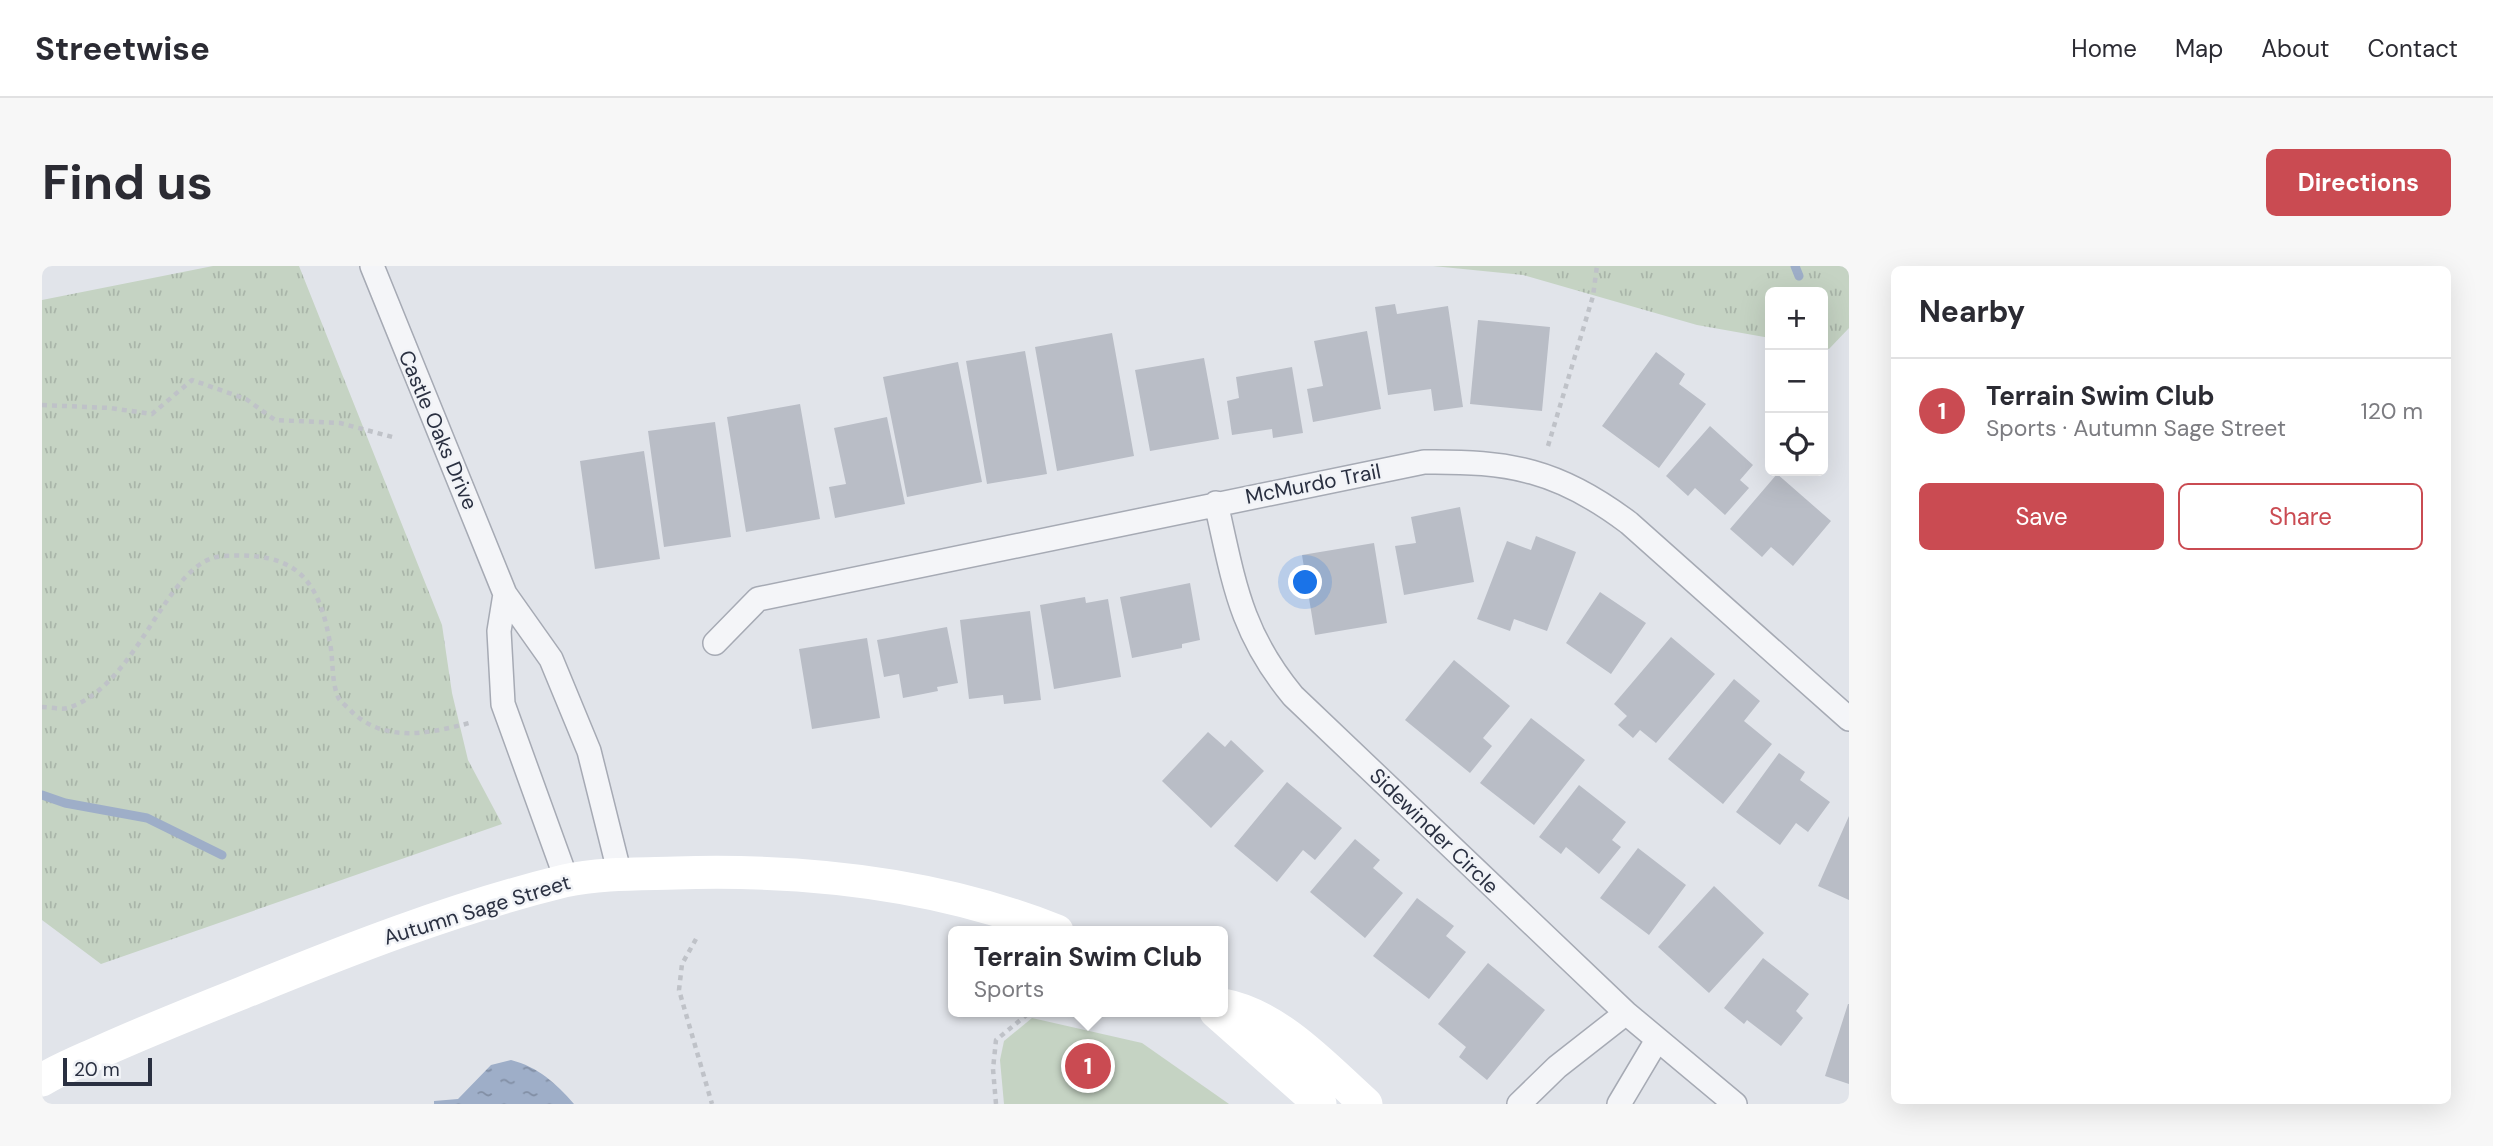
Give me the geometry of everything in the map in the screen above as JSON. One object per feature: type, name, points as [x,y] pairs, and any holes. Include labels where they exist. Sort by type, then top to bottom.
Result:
[{"type":"street","name":"Castle Oaks Drive","points":[[372,266],[505,594],[551,659],[589,751],[620,874]]},
{"type":"street","name":"McMurdo Trail","points":[[715,643],[758,598],[1424,462],[1468,461],[1513,467],[1552,477],[1593,496],[1629,523],[1849,719]]},
{"type":"street","name":"Sidewinder Circle","points":[[1216,503],[1239,603],[1253,639],[1272,671],[1293,696],[1626,1013],[1735,1104]]},
{"type":"street","points":[[505,594],[499,631],[503,704],[567,881]]},
{"type":"street","name":"Autumn Sage Street","points":[[42,1080],[135,1037],[363,945],[441,917],[567,881],[620,874],[729,871],[818,875],[924,890],[1006,911],[1045,926]]},
{"type":"street","points":[[1228,1006],[1240,1008],[1278,1031],[1314,1058],[1366,1104]]},
{"type":"street","points":[[1519,1104],[1558,1067],[1626,1013]]},
{"type":"street","points":[[1222,1017],[1320,1104]]},
{"type":"street","points":[[1619,1104],[1657,1040]]},
{"type":"path","points":[[1548,446],[1593,296],[1597,266]]},
{"type":"path","points":[[42,405],[152,414],[192,380],[246,399],[275,420],[340,423],[396,438]]},
{"type":"path","points":[[42,706],[67,709],[108,685],[135,653],[173,591],[191,570],[219,555],[258,556],[296,568],[320,599],[338,698],[363,722],[397,734],[436,732],[473,722]]},
{"type":"path","points":[[696,939],[682,964],[679,990],[712,1104]]},
{"type":"path","points":[[996,1104],[993,1069],[996,1040],[1024,1017]]},
{"type":"green space","points":[[213,266],[299,266],[442,625],[452,693],[468,760],[502,824],[101,964],[42,920],[42,300]]},
{"type":"green space","points":[[1433,266],[1849,266],[1849,328],[1828,349],[1828,287],[1765,287],[1765,337],[1697,325],[1523,275]]},
{"type":"green space","points":[[1032,1018],[1142,1043],[1229,1104],[1004,1104],[1000,1060],[1004,1041]]},
{"type":"water","points":[[511,1060],[546,1077],[574,1104],[434,1104],[434,1101],[458,1099],[491,1065]]},
{"type":"building","points":[[1395,304],[1397,314],[1448,306],[1463,407],[1434,411],[1431,389],[1388,395],[1375,307]]},
{"type":"building","points":[[1478,320],[1550,327],[1542,411],[1470,404]]},
{"type":"building","points":[[1367,331],[1381,409],[1313,422],[1307,389],[1323,386],[1314,341]]},
{"type":"building","points":[[1112,333],[1134,456],[1057,471],[1035,347]]},
{"type":"building","points":[[1025,351],[1047,474],[987,484],[966,361]]},
{"type":"building","points":[[1656,352],[1685,374],[1679,384],[1706,404],[1659,468],[1602,426]]},
{"type":"building","points":[[1204,358],[1219,439],[1150,451],[1135,370]]},
{"type":"building","points":[[958,362],[982,482],[907,497],[883,377]]},
{"type":"building","points":[[1292,367],[1303,433],[1273,438],[1272,429],[1232,435],[1227,401],[1239,398],[1236,377]]},
{"type":"building","points":[[800,404],[820,519],[746,532],[727,417]]},
{"type":"building","points":[[887,417],[905,504],[835,518],[829,487],[846,484],[834,428]]},
{"type":"building","points":[[715,422],[731,537],[664,547],[648,431]]},
{"type":"building","points":[[1710,426],[1753,465],[1740,480],[1749,488],[1725,515],[1695,488],[1688,496],[1666,476]]},
{"type":"building","points":[[644,451],[660,559],[595,569],[580,461]]},
{"type":"building","points":[[1775,476],[1779,476],[1831,521],[1793,566],[1771,547],[1762,557],[1730,529]]},
{"type":"building","points":[[1460,507],[1474,582],[1404,595],[1395,546],[1416,543],[1411,517]]},
{"type":"building","points":[[1536,536],[1576,552],[1547,631],[1514,619],[1510,631],[1477,619],[1507,541],[1531,550]]},
{"type":"building","points":[[1374,543],[1387,623],[1315,635],[1302,555]]},
{"type":"building","points":[[1190,583],[1200,640],[1182,644],[1182,648],[1132,658],[1120,597]]},
{"type":"building","points":[[1600,592],[1646,623],[1611,674],[1566,643]]},
{"type":"building","points":[[1085,597],[1086,603],[1108,599],[1121,677],[1054,689],[1040,605]]},
{"type":"building","points":[[1030,611],[1041,700],[1004,704],[1003,695],[969,699],[960,620]]},
{"type":"building","points":[[947,627],[958,683],[937,687],[938,691],[903,698],[899,674],[884,677],[877,640]]},
{"type":"building","points":[[1671,637],[1715,674],[1656,743],[1640,730],[1633,738],[1618,725],[1627,716],[1614,704]]},
{"type":"building","points":[[867,638],[880,718],[812,729],[799,649]]},
{"type":"building","points":[[1454,660],[1510,706],[1483,738],[1492,746],[1470,773],[1405,720]]},
{"type":"building","points":[[1734,679],[1760,701],[1744,721],[1772,744],[1723,804],[1668,759]]},
{"type":"building","points":[[1531,718],[1585,760],[1534,825],[1480,783]]},
{"type":"building","points":[[1208,732],[1225,747],[1231,740],[1264,771],[1211,828],[1162,781]]},
{"type":"building","points":[[1779,753],[1805,772],[1800,780],[1830,802],[1808,832],[1796,823],[1780,845],[1736,812]]},
{"type":"building","points":[[1287,782],[1342,828],[1315,860],[1303,850],[1277,882],[1234,846]]},
{"type":"building","points":[[1579,785],[1626,822],[1612,840],[1621,847],[1599,874],[1566,847],[1561,854],[1539,837]]},
{"type":"building","points":[[1849,816],[1849,900],[1818,886]]},
{"type":"building","points":[[1355,839],[1380,860],[1373,868],[1403,893],[1365,938],[1310,892]]},
{"type":"building","points":[[1638,848],[1686,885],[1649,935],[1600,898]]},
{"type":"building","points":[[1714,886],[1764,933],[1709,993],[1658,947]]},
{"type":"building","points":[[1417,898],[1454,926],[1446,936],[1466,952],[1429,999],[1373,956]]},
{"type":"building","points":[[1763,958],[1809,994],[1796,1011],[1803,1018],[1781,1046],[1747,1020],[1744,1024],[1724,1008]]},
{"type":"building","points":[[1488,963],[1545,1010],[1487,1080],[1459,1057],[1466,1047],[1438,1024]]},
{"type":"building","points":[[1849,1004],[1849,1084],[1825,1076]]},
{"type":"waterway","points":[[1795,266],[1799,276]]},
{"type":"waterway","points":[[42,795],[65,803],[147,818],[222,855]]},
{"type":"place","name":"Terrain Swim Club","points":[[1088,1066]]}]
